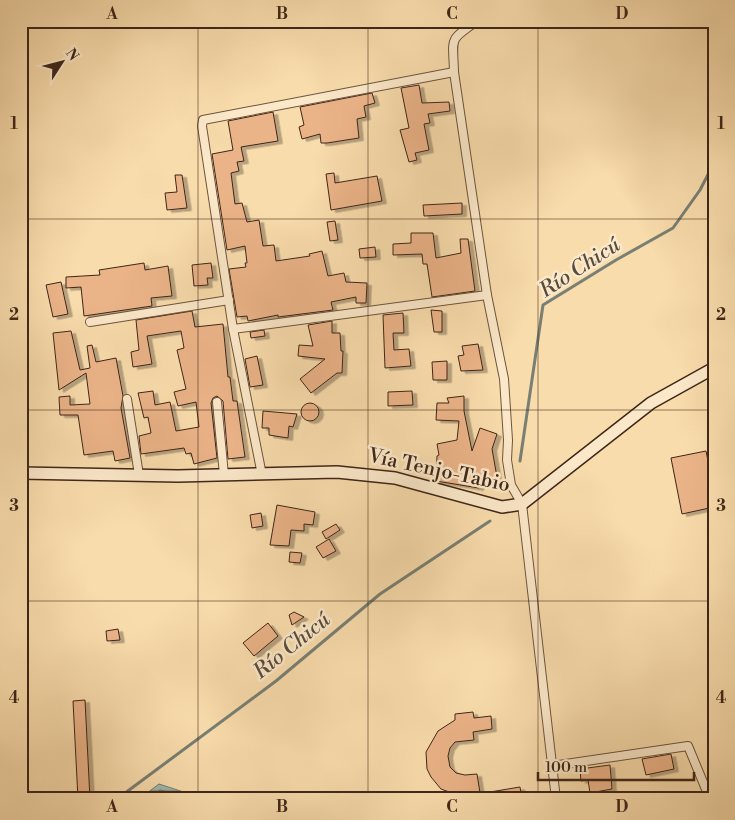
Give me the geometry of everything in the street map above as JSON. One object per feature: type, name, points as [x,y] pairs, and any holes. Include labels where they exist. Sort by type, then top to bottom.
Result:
[{"type":"main road","name":"Vía Tenjo-Tabio","points":[[21,474],[262,475],[338,472],[376,475],[412,482],[502,507],[522,504],[652,403],[714,368]]},
{"type":"street","points":[[476,21],[456,34],[453,44],[454,72],[487,295],[504,379],[508,440],[507,460],[511,484],[522,504],[556,799]]},
{"type":"street","points":[[262,475],[229,300],[202,126],[203,120],[454,72]]},
{"type":"street","points":[[234,330],[487,295]]},
{"type":"street","points":[[90,322],[229,300]]},
{"type":"street","points":[[128,399],[139,475]]},
{"type":"street","points":[[217,402],[224,475]]},
{"type":"street","points":[[552,766],[688,746],[710,799]]},
{"type":"water","points":[[159,784],[205,799],[139,799]]},
{"type":"building","points":[[419,85],[422,103],[449,102],[450,111],[428,114],[430,123],[424,124],[429,150],[415,153],[417,160],[409,162],[400,130],[409,128],[401,88]]},
{"type":"building","points":[[372,93],[375,103],[364,106],[366,117],[357,119],[359,138],[321,143],[320,134],[302,139],[299,127],[304,125],[300,107]]},
{"type":"building","points":[[273,112],[278,141],[241,147],[244,161],[237,162],[239,171],[231,173],[235,204],[242,203],[247,222],[259,220],[263,246],[274,245],[276,261],[310,256],[309,254],[322,251],[328,276],[344,273],[346,282],[367,283],[366,303],[356,303],[356,297],[331,302],[333,310],[278,317],[278,315],[248,321],[247,316],[237,317],[229,269],[246,267],[245,246],[227,250],[212,154],[233,150],[228,121]]},
{"type":"building","points":[[334,173],[335,183],[377,176],[382,201],[331,210],[326,174]]},
{"type":"building","points":[[175,175],[182,175],[187,208],[167,210],[165,193],[177,192]]},
{"type":"building","points":[[462,203],[462,214],[424,216],[423,205]]},
{"type":"building","points":[[335,221],[338,240],[330,241],[327,222]]},
{"type":"building","points":[[411,233],[433,233],[436,258],[461,253],[460,239],[468,239],[475,291],[432,297],[427,264],[423,264],[422,254],[393,255],[393,244],[411,243]]},
{"type":"building","points":[[375,247],[376,257],[360,258],[359,249]]},
{"type":"building","points":[[144,263],[145,270],[168,266],[172,296],[151,298],[152,306],[84,316],[81,287],[66,288],[66,277],[100,275],[99,270]]},
{"type":"building","points":[[211,263],[213,278],[207,278],[208,285],[194,286],[192,265]]},
{"type":"building","points":[[61,282],[68,314],[53,317],[46,285]]},
{"type":"building","points":[[431,310],[442,311],[442,332],[434,332]]},
{"type":"building","points":[[192,311],[195,327],[223,324],[228,377],[230,377],[233,401],[237,401],[245,457],[228,459],[223,401],[217,396],[213,398],[211,403],[217,458],[194,464],[191,453],[186,454],[184,448],[141,454],[139,436],[151,433],[148,417],[144,418],[138,393],[153,391],[155,405],[170,402],[176,431],[199,427],[196,402],[178,406],[174,392],[186,389],[177,350],[184,348],[181,331],[147,336],[152,364],[133,367],[131,352],[139,350],[136,320]]},
{"type":"building","points":[[403,313],[404,333],[393,333],[394,350],[409,349],[411,366],[385,368],[383,315]]},
{"type":"building","points":[[332,321],[332,333],[340,333],[341,351],[343,351],[342,373],[337,373],[311,393],[300,379],[325,359],[298,356],[299,345],[313,346],[308,325]]},
{"type":"building","points":[[264,330],[265,336],[251,338],[250,332]]},
{"type":"building","points":[[71,331],[80,370],[90,368],[87,346],[92,345],[96,362],[116,358],[123,396],[121,408],[130,458],[115,461],[113,451],[84,455],[78,415],[60,415],[59,397],[70,396],[70,405],[90,404],[86,373],[59,390],[53,333]]},
{"type":"building","points":[[478,344],[483,370],[461,371],[458,356],[464,355],[462,346]]},
{"type":"building","points":[[257,356],[263,385],[250,387],[245,359]]},
{"type":"building","points":[[447,361],[447,380],[433,380],[432,362]]},
{"type":"building","points":[[412,391],[413,405],[388,406],[388,392]]},
{"type":"building","points":[[464,396],[464,411],[472,451],[480,428],[497,434],[492,449],[497,477],[491,479],[481,477],[479,488],[436,481],[437,456],[439,455],[437,444],[457,440],[459,421],[436,420],[437,403],[449,403],[447,398]]},
{"type":"building","points":[[310,403],[316,406],[319,412],[316,418],[310,421],[304,418],[301,412],[304,406]]},
{"type":"building","points":[[263,411],[297,414],[293,427],[289,426],[288,438],[269,435],[269,428],[262,428]]},
{"type":"building","points":[[706,451],[714,490],[714,507],[682,514],[671,458]]},
{"type":"building","points":[[277,505],[315,512],[313,525],[304,524],[304,531],[291,530],[289,546],[270,545]]},
{"type":"building","points":[[261,513],[263,526],[252,528],[250,515]]},
{"type":"building","points":[[336,524],[340,530],[326,539],[322,532]]},
{"type":"building","points":[[329,539],[336,551],[323,558],[316,547]]},
{"type":"building","points":[[290,552],[302,553],[300,563],[289,562]]},
{"type":"building","points":[[294,612],[304,617],[292,625],[289,615]]},
{"type":"building","points":[[268,623],[278,636],[254,656],[243,643]]},
{"type":"building","points":[[118,629],[120,640],[107,641],[106,631]]},
{"type":"building","points":[[85,700],[90,799],[78,799],[73,701]]},
{"type":"building","points":[[473,712],[474,718],[491,716],[492,729],[473,732],[474,740],[455,742],[450,748],[448,756],[450,767],[456,773],[465,775],[477,774],[480,793],[460,796],[441,789],[431,777],[427,769],[426,752],[438,731],[455,720],[455,714]]},
{"type":"building","points":[[671,754],[674,769],[646,775],[642,759]]},
{"type":"building","points":[[610,765],[612,789],[590,793],[588,780],[581,781],[580,769]]},
{"type":"building","points":[[520,787],[522,799],[491,799],[490,792]]},
{"type":"waterway","name":"Río Chicú","points":[[520,461],[543,305],[616,260],[673,228],[700,190],[714,163]]},
{"type":"waterway","name":"Río Chicú","points":[[117,799],[276,681],[380,594],[490,521]]}]
